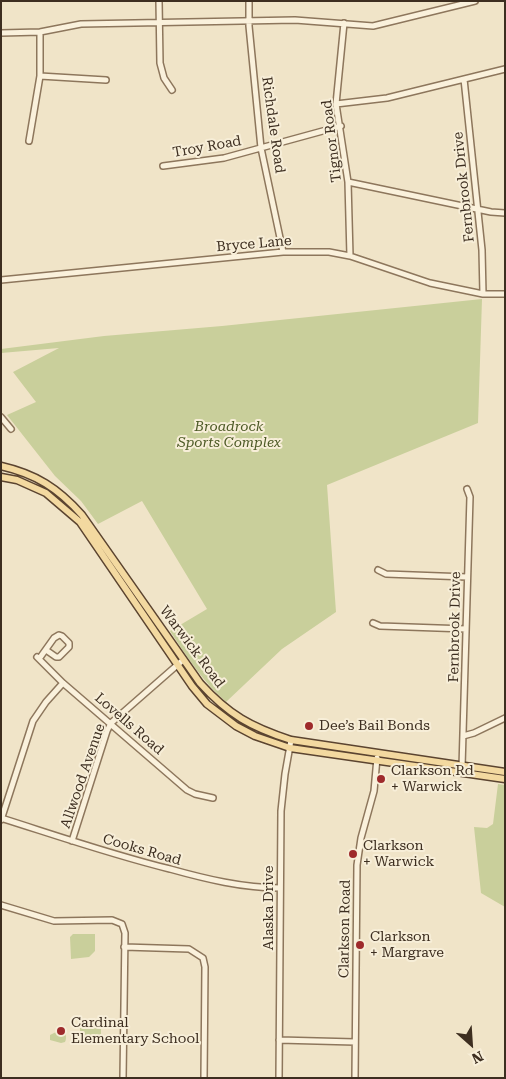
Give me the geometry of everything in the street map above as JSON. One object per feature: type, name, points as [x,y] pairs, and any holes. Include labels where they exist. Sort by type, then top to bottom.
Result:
[{"type":"main road","name":"Warwick Road","points":[[1,466],[35,476],[71,502],[183,660],[210,694],[233,714],[260,730],[291,740],[505,779]]},
{"type":"main road","name":"Warwick Road","points":[[1,477],[17,480],[46,493],[80,522],[192,686],[207,704],[236,726],[255,736],[290,748],[377,757]]},
{"type":"main road","name":"Warwick Road","points":[[462,770],[505,772]]},
{"type":"street","points":[[158,1],[161,72],[172,90]]},
{"type":"street","name":"Richdale Road","points":[[249,1],[261,148],[284,252]]},
{"type":"street","points":[[1,33],[40,32],[81,24],[294,20],[373,26],[476,1]]},
{"type":"street","name":"Tignor Road","points":[[344,23],[336,104],[341,126],[348,182],[350,256]]},
{"type":"street","points":[[29,142],[40,76],[40,32]]},
{"type":"street","points":[[336,104],[386,98],[505,69]]},
{"type":"street","points":[[40,76],[106,80]]},
{"type":"street","name":"Fernbrook Drive","points":[[464,79],[482,250],[483,294]]},
{"type":"street","name":"Troy Road","points":[[163,166],[224,158],[341,126]]},
{"type":"street","points":[[348,182],[505,213]]},
{"type":"street","name":"Bryce Lane","points":[[1,280],[284,252],[329,252],[350,256],[430,283],[483,294],[505,294]]},
{"type":"street","points":[[1,417],[11,429]]},
{"type":"street","name":"Fernbrook Drive","points":[[462,770],[470,497],[467,488]]},
{"type":"street","points":[[378,570],[386,574],[467,577]]},
{"type":"street","points":[[373,622],[380,626],[466,629]]},
{"type":"street","points":[[59,635],[69,644],[69,647],[59,657],[46,650],[54,638],[59,635]]},
{"type":"street","name":"Lovells Road","points":[[46,650],[38,658],[63,683],[187,790],[194,794],[213,798]]},
{"type":"street","name":"Allwood Avenue","points":[[72,841],[111,723],[183,660]]},
{"type":"street","points":[[2,819],[33,721],[46,702],[63,683]]},
{"type":"street","points":[[463,736],[474,733],[505,718]]},
{"type":"street","name":"Alaska Drive","points":[[279,1078],[281,811],[291,740]]},
{"type":"street","name":"Clarkson Road","points":[[355,1078],[357,864],[362,830],[374,791],[377,757]]},
{"type":"street","name":"Cooks Road","points":[[2,819],[210,880],[264,888],[280,888]]},
{"type":"street","points":[[1,905],[54,921],[112,920],[122,924],[125,934],[123,1078]]},
{"type":"street","points":[[124,947],[189,949],[203,958],[206,967],[204,1078]]},
{"type":"street","points":[[279,1040],[355,1042]]},
{"type":"green space","name":"Broadrock Sports Complex","points":[[482,299],[478,423],[327,485],[336,612],[282,649],[226,702],[203,678],[170,631],[207,609],[142,501],[98,524],[81,501],[55,476],[7,415],[36,402],[13,372],[59,348],[1,353],[1,349],[104,336],[222,326]]},
{"type":"green space","points":[[498,784],[505,785],[505,907],[481,893],[474,827],[487,828],[493,824]]},
{"type":"green space","points":[[73,934],[95,934],[95,951],[89,957],[71,959],[70,937]]},
{"type":"green space","points":[[80,1028],[101,1028],[101,1039],[80,1039]]},
{"type":"green space","points":[[62,1029],[66,1035],[65,1042],[61,1043],[50,1040],[50,1035]]},
{"type":"place","name":"Dee’s Bail Bonds","points":[[309,726]]},
{"type":"place","name":"Clarkson Rd + Warwick","points":[[381,779]]},
{"type":"place","name":"Clarkson + Warwick","points":[[353,854]]},
{"type":"place","name":"Clarkson + Margrave","points":[[360,945]]},
{"type":"place","name":"Cardinal Elementary School","points":[[61,1031]]}]
